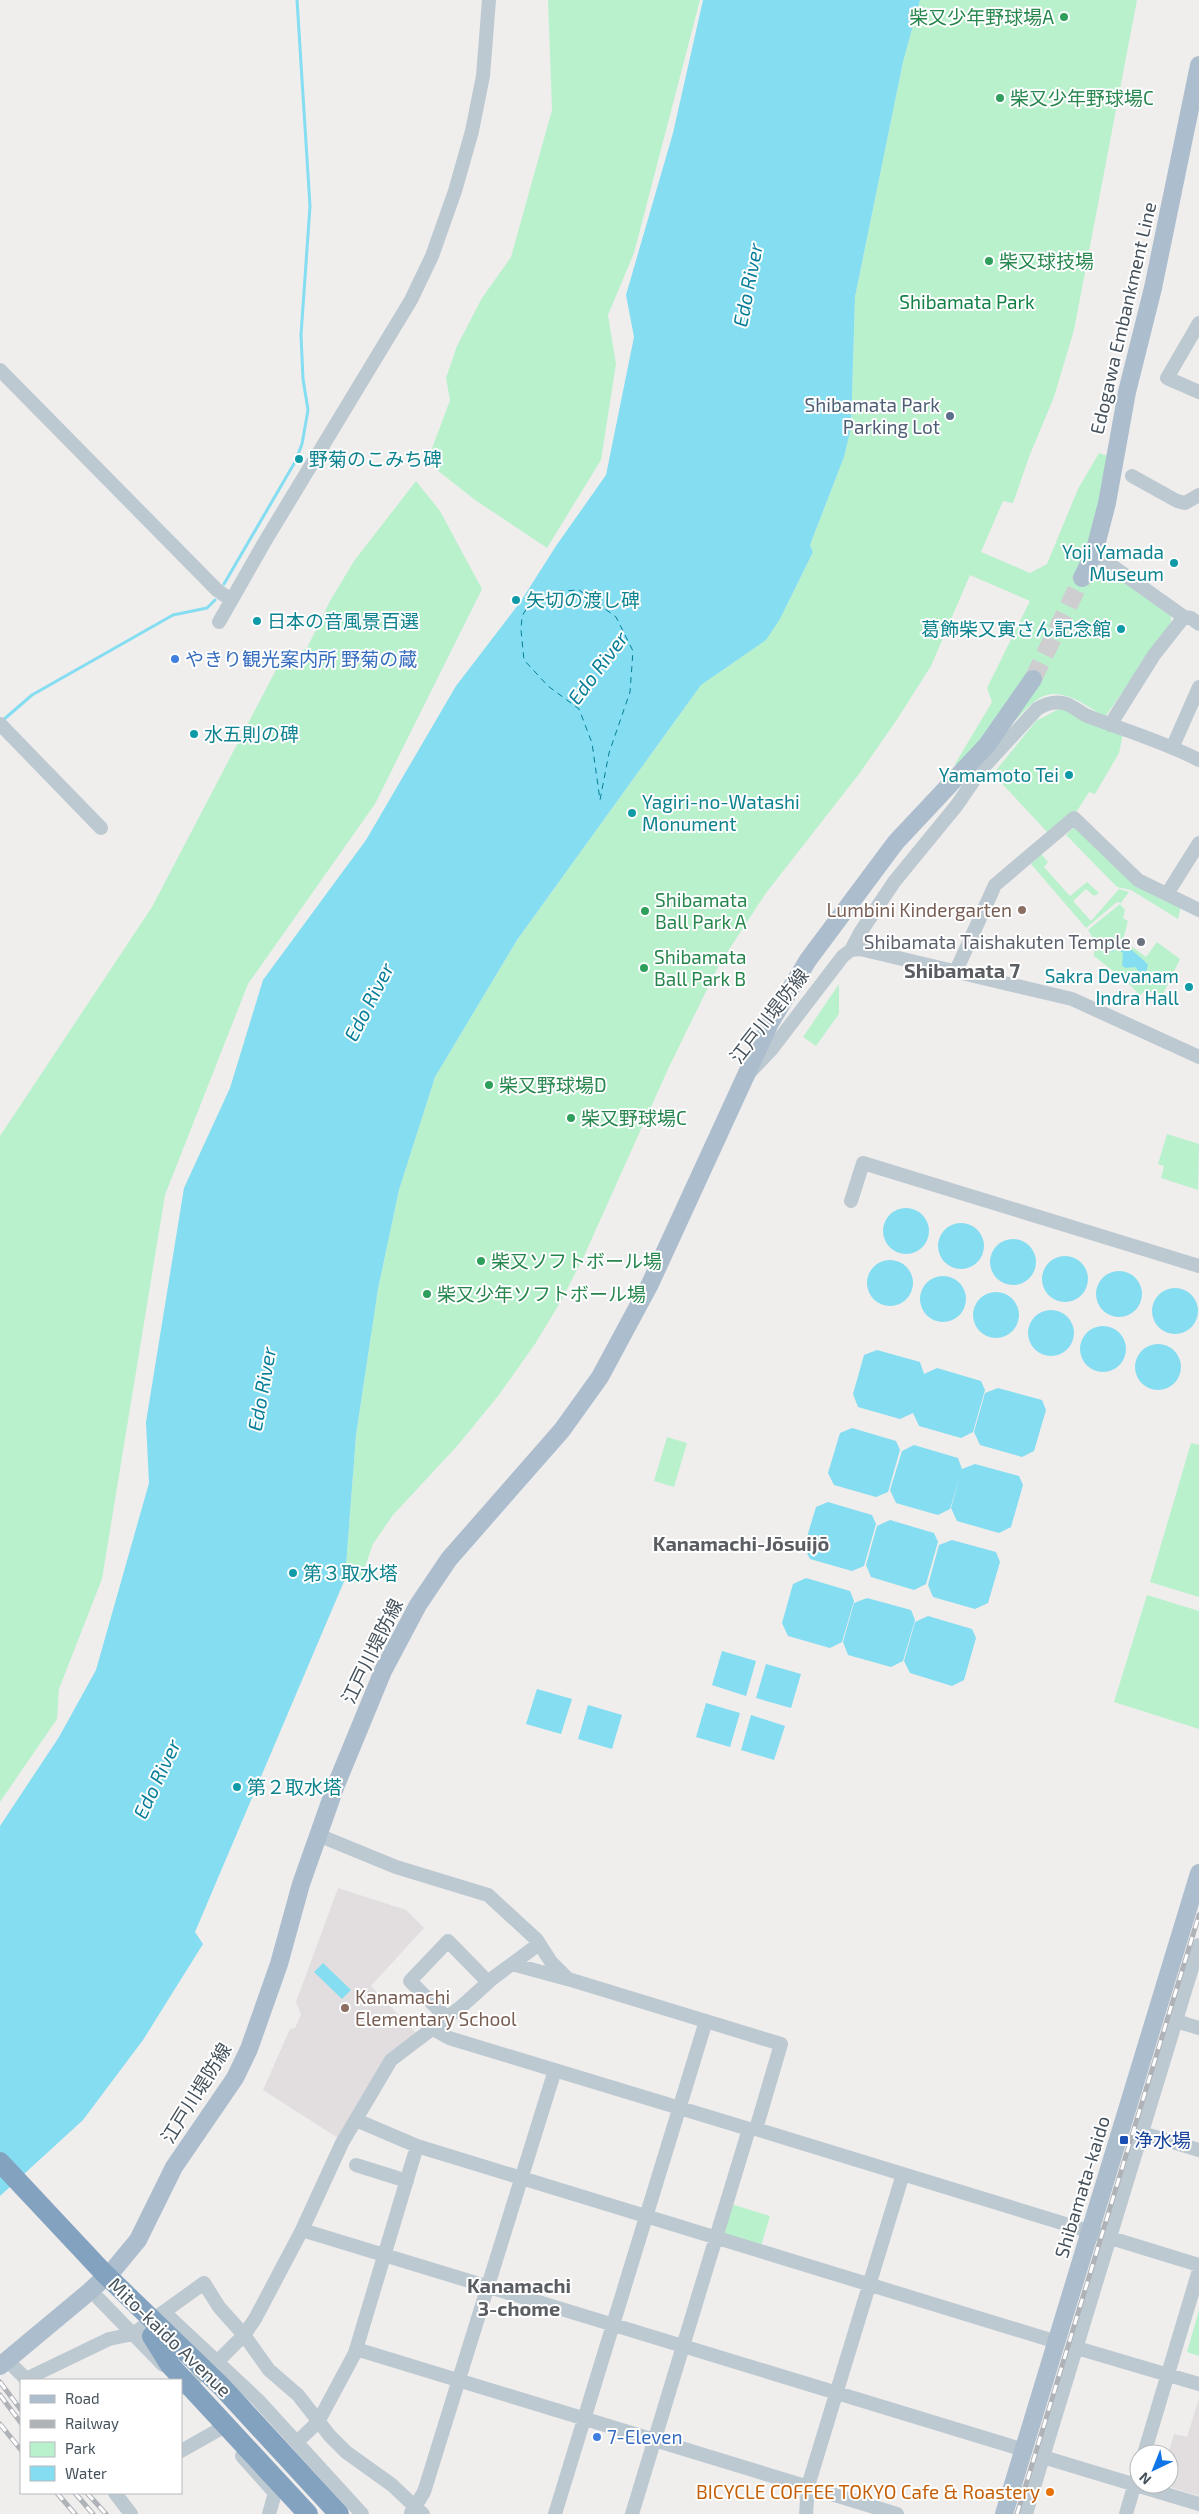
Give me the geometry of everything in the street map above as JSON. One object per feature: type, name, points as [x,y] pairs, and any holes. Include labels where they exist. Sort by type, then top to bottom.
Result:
[{"type":"highway","name":"Mito-kaido Avenue","points":[[0,2162],[70,2246]]},
{"type":"highway","name":"Mito-kaido Avenue","points":[[0,2177],[99,2276],[143,2335],[213,2396],[320,2514]]},
{"type":"highway","name":"Mito-kaido Avenue","points":[[99,2276],[140,2308],[222,2387],[339,2514]]},
{"type":"highway","points":[[140,2308],[172,2328],[208,2359],[293,2445],[351,2514]]},
{"type":"highway","points":[[143,2335],[308,2514]]},
{"type":"main road","name":"Edogawa Embankment Line","points":[[1082,578],[1094,553],[1107,503],[1125,400],[1152,288],[1199,65]]},
{"type":"main road","points":[[747,1075],[780,1004],[835,921],[901,836],[987,745],[1033,679]]},
{"type":"main road","name":"江戸川堤防線","points":[[4,2363],[90,2291],[124,2257],[143,2231],[181,2155],[235,2078],[263,2014],[301,1884],[318,1834],[372,1696],[418,1605],[449,1558],[562,1430],[600,1377],[650,1284],[747,1075]]},
{"type":"main road","name":"Shibamata-kaido","points":[[1004,2514],[1199,1872]]},
{"type":"street","points":[[219,622],[411,300],[432,256],[455,191],[472,131],[482,76],[489,0]]},
{"type":"street","points":[[1199,323],[1167,378],[1199,392]]},
{"type":"street","points":[[0,370],[216,590],[231,600]]},
{"type":"street","points":[[1132,476],[1177,501],[1185,503],[1199,495]]},
{"type":"street","points":[[1094,553],[1184,617],[1191,618],[1199,624]]},
{"type":"street","points":[[1110,725],[1154,655],[1184,617]]},
{"type":"street","points":[[1173,746],[1199,688]]},
{"type":"street","name":"江戸川堤防線","points":[[747,1075],[771,1050],[843,956],[851,950],[894,882],[957,805],[981,770],[1037,709],[1053,702],[1064,704],[1086,716],[1173,746],[1199,760]]},
{"type":"street","points":[[1,725],[101,828]]},
{"type":"street","points":[[956,971],[995,885],[1074,818],[1138,880],[1199,910]]},
{"type":"street","points":[[1167,894],[1199,843]]},
{"type":"street","points":[[851,950],[860,949],[1072,999],[1199,1057]]},
{"type":"street","points":[[851,1201],[864,1163],[1199,1266]]},
{"type":"street","points":[[318,1834],[396,1867],[488,1895],[539,1944],[551,1962],[568,1979]]},
{"type":"street","points":[[447,2018],[410,1981],[448,1941],[488,1982]]},
{"type":"street","points":[[182,2384],[218,2361],[244,2335],[255,2319],[302,2230],[327,2174],[391,2060],[447,2018],[488,1982],[539,1944]]},
{"type":"street","points":[[1026,2514],[1045,2457],[1199,1945]]},
{"type":"street","points":[[512,1964],[568,1979],[781,2044],[716,2238],[632,2514]]},
{"type":"street","points":[[555,2514],[706,2021]]},
{"type":"street","points":[[1176,2021],[1199,2028]]},
{"type":"street","points":[[433,2029],[449,2038],[1199,2265]]},
{"type":"street","points":[[29,2379],[109,2339],[143,2335],[164,2312],[204,2284],[218,2307],[244,2335],[269,2370],[298,2395],[318,2422],[346,2452],[392,2485],[417,2512],[460,2380],[555,2070]]},
{"type":"street","points":[[356,2120],[417,2146],[1057,2342]]},
{"type":"street","points":[[1142,2133],[1199,2150]]},
{"type":"street","points":[[293,2445],[318,2422],[356,2349],[417,2146]]},
{"type":"street","points":[[356,2165],[407,2181]]},
{"type":"street","points":[[806,2514],[808,2486],[903,2174]]},
{"type":"street","points":[[302,2230],[1024,2450]]},
{"type":"street","points":[[1147,2444],[1199,2270]]},
{"type":"street","points":[[99,2299],[143,2335],[176,2379]]},
{"type":"street","points":[[164,2312],[218,2361],[293,2445],[362,2514]]},
{"type":"street","points":[[1077,2348],[1199,2384]]},
{"type":"street","points":[[356,2349],[897,2514]]},
{"type":"street","points":[[4,2363],[26,2379]]},
{"type":"street","points":[[182,2386],[275,2493],[269,2514]]},
{"type":"street","points":[[182,2450],[220,2429]]},
{"type":"street","points":[[1045,2457],[1129,2483]]},
{"type":"street","points":[[120,2494],[131,2514]]},
{"type":"street","points":[[1126,2514],[1132,2494]]},
{"type":"street","points":[[1165,2494],[1199,2504]]},
{"type":"shaded area","name":"Kanamachi Elementary School","points":[[338,1888],[406,1910],[424,1928],[371,1986],[416,2033],[386,2055],[338,2138],[263,2090],[290,2029],[295,2028],[301,2014],[296,2002]]},
{"type":"shaded area","points":[[1199,2398],[1199,2496],[1179,2490],[1179,2444],[1171,2444],[1174,2434],[1187,2437]]},
{"type":"green space","points":[[548,0],[700,0],[634,253],[608,315],[616,364],[601,460],[547,548],[475,500],[427,462],[450,400],[446,378],[457,346],[482,298],[511,257],[552,110]]},
{"type":"green space","name":"Shibamata Park","points":[[920,0],[1137,0],[1074,330],[1054,397],[1029,457],[1013,503],[1003,501],[981,552],[1030,573],[1047,564],[1078,489],[1099,453],[1108,456],[1088,580],[1099,570],[1107,570],[1171,616],[1171,623],[1105,717],[1068,696],[1052,694],[1036,701],[1014,722],[1040,679],[1006,707],[958,767],[955,764],[992,702],[987,688],[1030,601],[970,575],[931,666],[896,721],[859,774],[766,893],[719,965],[669,1067],[584,1256],[561,1301],[535,1344],[498,1396],[458,1445],[393,1515],[373,1544],[359,1584],[345,1579],[356,1435],[378,1289],[399,1190],[435,1077],[517,940],[701,685],[766,640],[780,619],[813,552],[810,545],[844,457],[851,428],[855,297],[903,62]]},
{"type":"green space","points":[[416,481],[440,511],[482,589],[375,804],[248,984],[165,1195],[102,1579],[59,1689],[57,1719],[0,1802],[0,1136],[152,907],[278,666],[307,648],[330,601],[354,561]]},
{"type":"green space","points":[[1061,708],[1123,734],[1119,753],[1095,794],[1089,792],[1077,811],[1073,812],[1049,834],[993,774],[1036,721]]},
{"type":"green space","points":[[1074,827],[1181,906],[1178,919],[1131,890],[1117,887],[1066,835]]},
{"type":"green space","points":[[1041,854],[1048,862],[1044,867],[1070,896],[1087,882],[1099,893],[1094,896],[1086,889],[1073,901],[1091,921],[1119,889],[1129,892],[1121,903],[1117,902],[1086,928],[1031,864]]},
{"type":"green space","points":[[1120,904],[1125,910],[1123,918],[1128,921],[1123,940],[1146,957],[1157,942],[1180,959],[1163,994],[1145,991],[1140,995],[1127,982],[1094,956],[1094,940],[1088,930]]},
{"type":"green space","points":[[839,984],[839,1014],[816,1046],[803,1037]]},
{"type":"green space","points":[[1167,1134],[1199,1144],[1198,1190],[1161,1178],[1164,1166],[1158,1164]]},
{"type":"green space","points":[[667,1437],[687,1443],[674,1487],[654,1481]]},
{"type":"green space","points":[[1191,1443],[1199,1445],[1199,1597],[1150,1582]]},
{"type":"green space","points":[[1147,1595],[1199,1611],[1199,1729],[1114,1702]]},
{"type":"green space","points":[[728,2203],[770,2216],[761,2246],[719,2234]]},
{"type":"green space","points":[[1199,2310],[1199,2356],[1187,2352]]},
{"type":"water","name":"Edo River","points":[[703,0],[920,0],[903,62],[855,297],[851,428],[844,457],[810,545],[813,552],[780,619],[766,640],[701,685],[517,940],[435,1077],[399,1190],[378,1289],[356,1435],[345,1579],[195,1932],[203,1944],[143,2040],[83,2120],[0,2196],[0,1826],[59,1737],[96,1670],[149,1483],[146,1422],[184,1188],[230,1088],[263,980],[366,840],[456,686],[521,601],[556,546],[606,475],[634,337],[626,295],[673,133]]},
{"type":"water","points":[[1114,939],[1127,946],[1146,962],[1148,965],[1146,972],[1141,973],[1135,967],[1126,968],[1122,966],[1123,953],[1117,948],[1112,952],[1107,943]]},
{"type":"water","points":[[901,1208],[911,1208],[925,1218],[929,1231],[925,1244],[919,1250],[911,1254],[901,1254],[887,1244],[883,1236],[883,1226],[893,1212]]},
{"type":"water","points":[[956,1223],[966,1223],[980,1233],[984,1246],[980,1259],[974,1265],[966,1269],[956,1269],[942,1259],[938,1251],[938,1241],[948,1227]]},
{"type":"water","points":[[1008,1239],[1018,1239],[1032,1249],[1036,1262],[1032,1275],[1026,1281],[1018,1285],[1008,1285],[994,1275],[990,1267],[990,1257],[1000,1243]]},
{"type":"water","points":[[1070,1256],[1074,1257],[1084,1266],[1087,1270],[1087,1288],[1078,1298],[1070,1302],[1060,1302],[1052,1298],[1043,1288],[1042,1274],[1046,1266],[1056,1257]]},
{"type":"water","points":[[895,1260],[899,1261],[909,1270],[912,1274],[912,1292],[903,1302],[895,1306],[885,1306],[877,1302],[868,1292],[867,1278],[871,1270],[881,1261]]},
{"type":"water","points":[[1124,1271],[1128,1272],[1138,1281],[1141,1285],[1141,1303],[1132,1313],[1124,1317],[1114,1317],[1106,1313],[1097,1303],[1096,1289],[1100,1281],[1110,1272]]},
{"type":"water","points":[[948,1276],[952,1277],[962,1286],[965,1290],[965,1308],[956,1318],[948,1322],[938,1322],[930,1318],[921,1308],[920,1294],[924,1286],[934,1277]]},
{"type":"water","points":[[1180,1288],[1184,1289],[1194,1298],[1197,1302],[1197,1320],[1188,1330],[1180,1334],[1170,1334],[1162,1330],[1153,1320],[1152,1306],[1156,1298],[1166,1289]]},
{"type":"water","points":[[991,1292],[1001,1292],[1015,1302],[1019,1315],[1015,1328],[1009,1334],[1001,1338],[991,1338],[977,1328],[973,1320],[973,1310],[983,1296]]},
{"type":"water","points":[[1046,1310],[1056,1310],[1070,1320],[1074,1333],[1070,1346],[1064,1352],[1056,1356],[1046,1356],[1032,1346],[1028,1338],[1028,1328],[1038,1314]]},
{"type":"water","points":[[1108,1326],[1112,1327],[1122,1336],[1125,1340],[1125,1358],[1116,1368],[1108,1372],[1098,1372],[1090,1368],[1081,1358],[1080,1344],[1084,1336],[1094,1327]]},
{"type":"water","points":[[1163,1344],[1167,1345],[1177,1354],[1180,1358],[1180,1376],[1171,1386],[1163,1390],[1153,1390],[1145,1386],[1136,1376],[1135,1362],[1139,1354],[1149,1345]]},
{"type":"water","points":[[877,1350],[920,1362],[924,1374],[937,1368],[981,1381],[985,1390],[973,1432],[961,1438],[919,1426],[913,1413],[900,1419],[858,1407],[853,1394],[864,1355]]},
{"type":"water","points":[[998,1388],[1042,1400],[1046,1410],[1034,1451],[1022,1457],[980,1445],[974,1432],[985,1393]]},
{"type":"water","points":[[852,1428],[896,1441],[900,1450],[888,1492],[876,1497],[834,1485],[828,1473],[840,1433]]},
{"type":"water","points":[[914,1445],[958,1458],[962,1469],[975,1464],[1019,1476],[1023,1485],[1011,1527],[999,1533],[957,1521],[951,1508],[960,1476],[950,1509],[938,1515],[896,1503],[890,1490],[902,1451]]},
{"type":"water","points":[[828,1502],[872,1515],[876,1524],[864,1566],[852,1571],[810,1559],[804,1547],[816,1507]]},
{"type":"water","points":[[890,1520],[934,1533],[938,1542],[926,1584],[914,1590],[871,1577],[866,1565],[877,1526]]},
{"type":"water","points":[[952,1540],[996,1552],[1000,1562],[988,1603],[975,1609],[933,1597],[928,1585],[939,1545]]},
{"type":"water","points":[[806,1578],[850,1591],[854,1601],[842,1642],[830,1648],[788,1636],[782,1623],[793,1584]]},
{"type":"water","points":[[867,1598],[911,1610],[915,1620],[903,1661],[891,1667],[848,1655],[843,1642],[854,1603]]},
{"type":"water","points":[[928,1616],[972,1629],[976,1638],[964,1680],[952,1686],[910,1673],[904,1661],[915,1622]]},
{"type":"water","points":[[722,1651],[756,1661],[746,1696],[712,1685]]},
{"type":"water","points":[[766,1664],[801,1674],[791,1708],[756,1698]]},
{"type":"water","points":[[537,1689],[572,1699],[561,1734],[526,1724]]},
{"type":"water","points":[[706,1703],[740,1713],[730,1747],[696,1737]]},
{"type":"water","points":[[588,1705],[622,1715],[612,1749],[578,1739]]},
{"type":"water","points":[[751,1715],[785,1726],[774,1760],[741,1750]]},
{"type":"water","points":[[323,1963],[351,1990],[342,1999],[314,1972]]},
{"type":"waterway","points":[[224,584],[295,462],[302,444],[308,410],[303,379],[301,335],[310,206],[297,0]]},
{"type":"waterway","points":[[2,721],[32,695],[173,615],[207,608],[215,600]]},
{"type":"ferry route","points":[[579,590],[616,617],[633,651],[630,692],[609,753],[600,800],[592,743],[579,709],[548,686],[524,660],[521,630],[522,616],[527,608],[547,592],[579,590]]},
{"type":"tunnel","points":[[1033,679],[1082,578]]},
{"type":"railway","points":[[1017,2514],[1199,1915]]},
{"type":"railway","points":[[0,2382],[20,2409]]},
{"type":"railway","points":[[0,2395],[20,2422]]},
{"type":"railway","points":[[0,2424],[20,2449]]},
{"type":"railway","points":[[58,2494],[75,2514]]},
{"type":"railway","points":[[76,2494],[93,2514]]},
{"type":"railway","points":[[88,2494],[106,2514]]},
{"type":"place","name":"柴又少年野球場A","points":[[1064,17]]},
{"type":"place","name":"柴又少年野球場C","points":[[1000,98]]},
{"type":"place","name":"柴又球技場","points":[[989,261]]},
{"type":"place","name":"Shibamata Park Parking Lot","points":[[950,416]]},
{"type":"place","name":"野菊のこみち碑","points":[[299,459]]},
{"type":"place","name":"Yoji Yamada Museum","points":[[1174,563]]},
{"type":"place","name":"矢切の渡し碑","points":[[516,600]]},
{"type":"place","name":"日本の音風景百選","points":[[257,621]]},
{"type":"place","name":"葛飾柴又寅さん記念館","points":[[1121,629]]},
{"type":"place","name":"やきり観光案内所 野菊の蔵","points":[[175,659]]},
{"type":"place","name":"水五則の碑","points":[[194,734]]},
{"type":"place","name":"Yamamoto Tei","points":[[1069,775]]},
{"type":"place","name":"Yagiri-no-Watashi Monument","points":[[632,813]]},
{"type":"place","name":"Lumbini Kindergarten","points":[[1022,910]]},
{"type":"place","name":"Shibamata Ball Park A","points":[[645,911]]},
{"type":"place","name":"Shibamata Taishakuten Temple","points":[[1141,942]]},
{"type":"place","name":"Shibamata Ball Park B","points":[[644,968]]},
{"type":"place","name":"Sakra Devanam Indra Hall","points":[[1189,987]]},
{"type":"place","name":"柴又野球場D","points":[[489,1085]]},
{"type":"place","name":"柴又野球場C","points":[[571,1118]]},
{"type":"place","name":"柴又ソフトボール場","points":[[481,1261]]},
{"type":"place","name":"柴又少年ソフトボール場","points":[[427,1294]]},
{"type":"place","name":"第３取水塔","points":[[293,1573]]},
{"type":"place","name":"第２取水塔","points":[[237,1787]]},
{"type":"place","name":"Kanamachi Elementary School","points":[[345,2008]]},
{"type":"place","name":"浄水場","points":[[1124,2140]]},
{"type":"place","name":"7-Eleven","points":[[597,2437]]},
{"type":"place","name":"BICYCLE COFFEE TOKYO Cafe & Roastery","points":[[1050,2492]]},
{"type":"district","name":"Shibamata 7","points":[[962,971]]},
{"type":"district","name":"Kanamachi-Jōsuijō","points":[[741,1544]]},
{"type":"district","name":"Kanamachi 3-chome","points":[[519,2298]]}]
